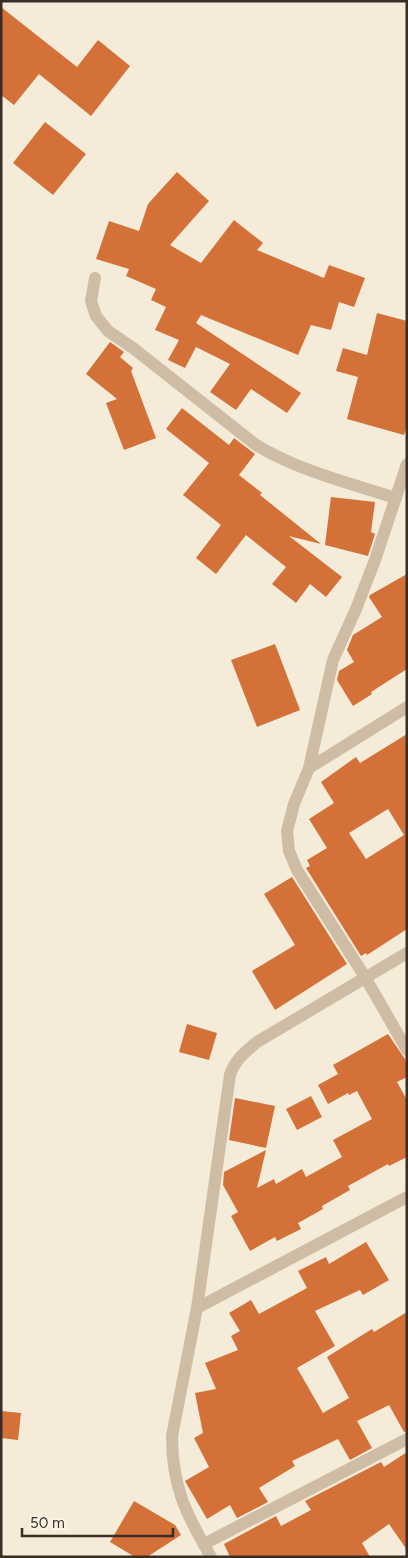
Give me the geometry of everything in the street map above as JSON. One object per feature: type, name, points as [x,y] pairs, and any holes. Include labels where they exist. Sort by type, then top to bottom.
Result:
[{"type":"street","points":[[95,278],[91,301],[96,316],[108,331],[133,348],[256,445],[274,456],[295,465],[396,498]]},
{"type":"street","points":[[407,464],[372,568],[333,660],[309,768],[294,804],[288,832],[289,851],[298,870],[365,977],[407,1050]]},
{"type":"street","points":[[309,768],[407,707]]},
{"type":"street","points":[[211,1557],[181,1500],[172,1458],[172,1436],[197,1308],[230,1075],[233,1067],[242,1055],[257,1042],[407,953]]},
{"type":"street","points":[[197,1308],[407,1197]]},
{"type":"street","points":[[204,1544],[407,1439]]},
{"type":"building","points":[[1,7],[77,67],[98,40],[130,66],[91,116],[39,74],[14,105],[1,95]]},
{"type":"building","points":[[45,122],[86,154],[53,195],[13,163]]},
{"type":"building","points":[[177,172],[209,201],[170,245],[201,263],[234,220],[263,243],[257,250],[324,278],[329,265],[365,278],[354,307],[339,302],[331,330],[311,325],[298,355],[201,315],[196,323],[301,393],[287,413],[251,389],[236,410],[210,392],[230,364],[196,347],[185,368],[168,360],[179,340],[155,330],[166,307],[151,300],[156,289],[126,276],[129,269],[96,259],[109,221],[139,231],[148,204]]},
{"type":"building","points":[[377,313],[407,321],[407,426],[404,435],[347,419],[358,377],[336,371],[343,348],[367,355]]},
{"type":"building","points":[[110,342],[124,352],[120,357],[133,368],[131,371],[156,438],[124,450],[106,403],[117,399],[86,374]]},
{"type":"building","points":[[182,408],[229,445],[234,438],[255,454],[239,475],[262,493],[260,495],[321,544],[289,536],[342,577],[326,597],[310,584],[296,603],[272,584],[286,567],[246,535],[216,574],[196,558],[221,525],[183,495],[209,463],[166,429]]},
{"type":"building","points":[[331,497],[375,502],[371,532],[375,534],[368,556],[325,545]]},
{"type":"building","points":[[407,574],[407,669],[353,706],[337,680],[339,671],[354,662],[347,650],[353,635],[382,617],[369,597],[370,595]]},
{"type":"building","points":[[275,644],[300,710],[257,727],[231,660]]},
{"type":"building","points":[[407,734],[407,929],[367,955],[366,953],[361,956],[306,868],[310,866],[307,860],[327,848],[309,819],[334,803],[321,782],[356,757],[360,763]],"holes":[[[388,809],[404,835],[366,859],[349,833]]]},
{"type":"building","points":[[292,877],[347,964],[275,1010],[252,971],[295,945],[264,894]]},
{"type":"building","points":[[187,1024],[217,1033],[209,1060],[179,1052]]},
{"type":"building","points":[[388,1034],[407,1062],[407,1077],[397,1082],[407,1100],[407,1157],[389,1166],[388,1164],[348,1186],[350,1190],[322,1206],[323,1209],[298,1223],[301,1229],[277,1241],[275,1237],[250,1251],[231,1216],[238,1212],[223,1185],[224,1172],[266,1150],[257,1188],[274,1179],[276,1184],[302,1169],[306,1177],[342,1157],[333,1140],[372,1119],[357,1091],[349,1095],[348,1093],[328,1104],[318,1085],[338,1074],[333,1065]]},
{"type":"building","points":[[311,1096],[322,1117],[297,1130],[286,1109]]},
{"type":"building","points":[[235,1098],[275,1106],[266,1148],[229,1140]]},
{"type":"building","points":[[366,1242],[389,1280],[363,1295],[360,1290],[315,1311],[335,1346],[297,1368],[323,1413],[349,1398],[327,1357],[372,1329],[374,1332],[407,1312],[407,1431],[404,1432],[389,1405],[357,1421],[372,1448],[350,1460],[338,1439],[292,1461],[295,1466],[259,1488],[268,1502],[237,1518],[230,1505],[207,1519],[185,1481],[209,1467],[194,1438],[203,1433],[195,1393],[216,1389],[205,1363],[238,1350],[231,1336],[240,1331],[229,1313],[251,1300],[259,1314],[307,1288],[298,1271],[326,1257],[329,1264]]},
{"type":"building","points":[[1,1411],[21,1413],[18,1440],[1,1438]]},
{"type":"building","points":[[407,1452],[407,1550],[389,1524],[362,1543],[370,1557],[230,1557],[224,1544],[276,1516],[281,1526],[311,1510],[305,1501],[381,1462],[384,1467]]},
{"type":"building","points":[[134,1501],[175,1525],[181,1535],[147,1557],[135,1557],[110,1542]]}]
